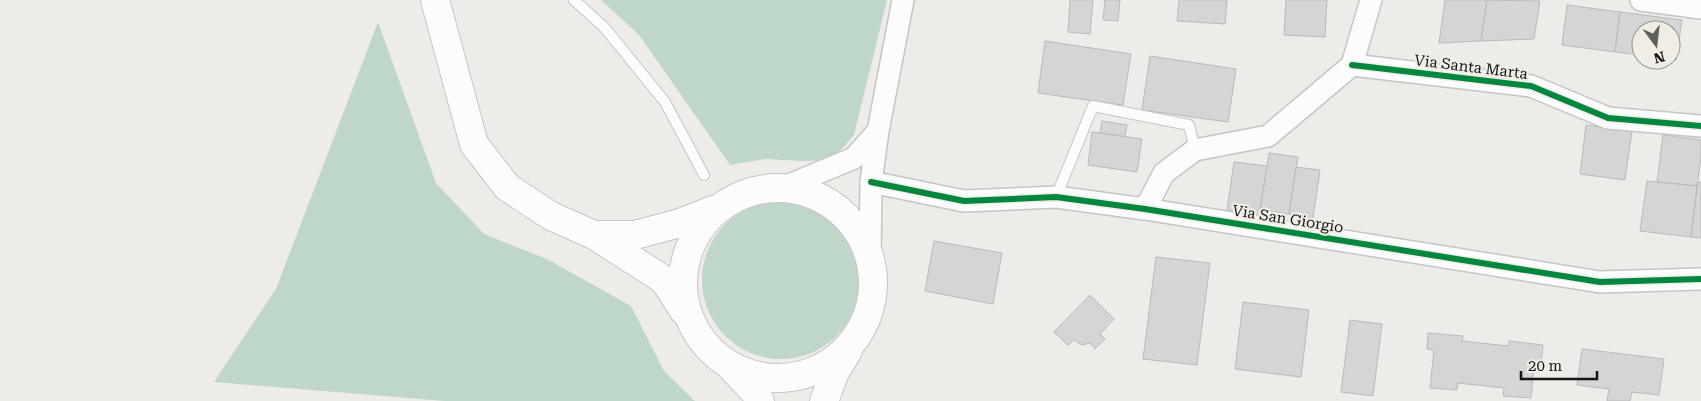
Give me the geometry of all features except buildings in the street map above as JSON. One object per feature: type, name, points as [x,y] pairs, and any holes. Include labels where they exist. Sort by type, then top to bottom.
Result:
[{"type":"main road","points":[[435,0],[474,144],[507,187],[551,216],[594,235],[664,280],[706,346],[728,364],[754,391],[760,401]]},
{"type":"main road","points":[[594,235],[636,235],[680,223],[717,209],[737,197],[759,189],[782,188],[812,194],[838,208],[858,231],[870,259],[873,288],[867,316],[835,372],[824,401]]},
{"type":"main road","points":[[690,321],[682,291],[685,261],[697,232],[717,209]]},
{"type":"main road","points":[[728,364],[754,375],[782,378],[809,373],[833,360],[853,341]]},
{"type":"street","points":[[870,259],[871,182],[878,131],[902,0]]},
{"type":"street","points":[[1145,209],[1164,174],[1195,150],[1268,136],[1352,65],[1371,0]]},
{"type":"street","points":[[1641,0],[1701,8]]},
{"type":"street","name":"Via Santa Marta","points":[[1352,65],[1531,86],[1608,118],[1701,126]]},
{"type":"street","points":[[782,188],[854,158],[878,131]]},
{"type":"street","name":"Via San Giorgio","points":[[871,182],[964,201],[1056,197],[1145,209],[1600,282],[1701,279]]},
{"type":"lane","points":[[574,0],[604,27],[665,102],[704,175]]},
{"type":"lane","points":[[1056,197],[1093,106],[1189,125],[1195,150]]},
{"type":"green space","points":[[601,0],[887,0],[854,135],[832,160],[766,159],[730,165],[639,35]]},
{"type":"green space","points":[[378,22],[436,183],[484,234],[547,259],[631,306],[664,371],[695,401],[444,401],[214,382],[276,289]]},
{"type":"green space","points":[[781,201],[811,207],[825,214],[837,224],[847,236],[854,250],[860,280],[854,310],[847,324],[837,336],[825,346],[811,353],[781,359],[751,353],[737,346],[725,336],[715,324],[708,310],[702,280],[708,250],[715,236],[725,224],[737,214],[751,207]]},
{"type":"cycle path","points":[[1352,65],[1531,86],[1608,118],[1701,126]]},
{"type":"cycle path","points":[[871,182],[964,201],[1056,197],[1145,209],[1600,282],[1701,279]]}]
